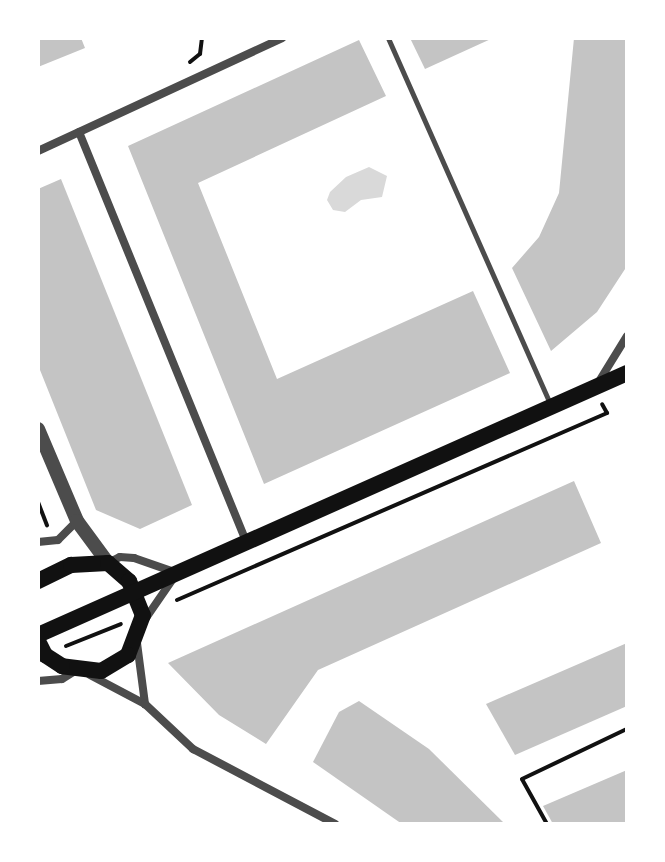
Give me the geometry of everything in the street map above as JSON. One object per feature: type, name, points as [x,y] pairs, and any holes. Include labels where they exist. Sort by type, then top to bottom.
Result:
[{"type":"main road","points":[[38,635],[627,373]]},
{"type":"main road","points":[[38,581],[71,565],[108,563],[136,591],[145,616],[137,643],[116,665],[81,672],[42,648]]},
{"type":"street","points":[[38,151],[282,38]]},
{"type":"street","points":[[79,132],[247,544]]},
{"type":"street","points":[[595,389],[627,336]]},
{"type":"street","points":[[38,429],[77,521],[108,563],[120,557],[134,558],[177,573],[145,616]]},
{"type":"street","points":[[38,542],[58,540],[77,521]]},
{"type":"street","points":[[137,643],[145,704]]},
{"type":"street","points":[[38,681],[62,679],[81,672],[145,704],[193,749],[335,824]]},
{"type":"lane","points":[[388,38],[552,408]]},
{"type":"path","points":[[177,68],[200,54],[202,38]]},
{"type":"path","points":[[42,648],[145,616],[607,413],[595,389]]},
{"type":"path","points":[[38,502],[49,531]]},
{"type":"path","points":[[547,824],[522,779],[627,729]]},
{"type":"shaded area","points":[[369,167],[387,176],[382,197],[361,200],[345,212],[333,210],[327,200],[330,192],[346,177]]},
{"type":"building","points":[[38,38],[81,38],[85,48],[38,67]]},
{"type":"building","points":[[410,38],[493,38],[425,69]]},
{"type":"building","points":[[574,38],[627,38],[627,266],[597,312],[551,351],[512,268],[539,237],[559,193]]},
{"type":"building","points":[[359,40],[386,96],[198,183],[277,379],[473,291],[510,373],[264,484],[128,146]]},
{"type":"building","points":[[61,179],[192,505],[140,529],[96,510],[38,365],[38,189]]},
{"type":"building","points":[[574,481],[601,543],[318,670],[266,744],[219,715],[168,663]]},
{"type":"building","points":[[627,643],[627,706],[515,755],[486,704]]},
{"type":"building","points":[[359,701],[429,749],[505,824],[402,824],[313,762],[339,712]]},
{"type":"building","points":[[627,770],[627,824],[553,824],[543,806]]}]
